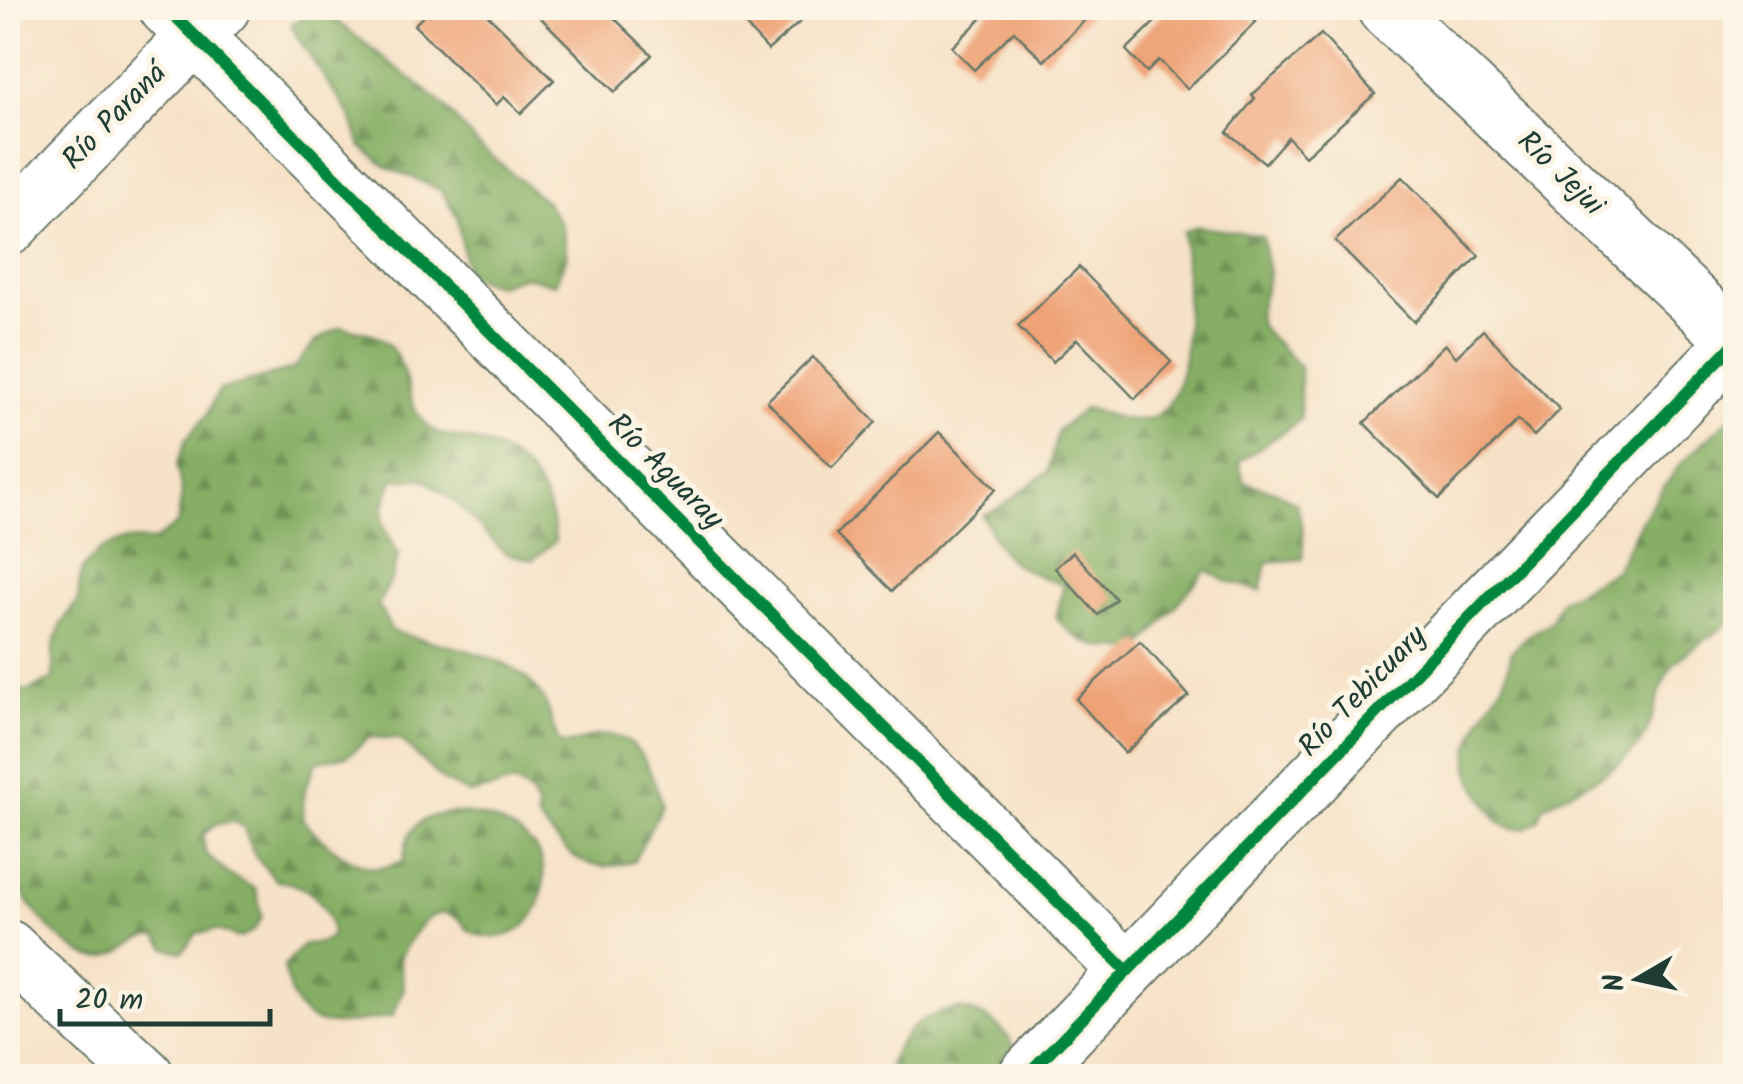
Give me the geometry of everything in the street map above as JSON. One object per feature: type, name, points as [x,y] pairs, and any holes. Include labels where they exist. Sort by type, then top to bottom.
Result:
[{"type":"street","name":"Río Jejui","points":[[1385,8],[1736,342]]},
{"type":"street","name":"Río Paraná","points":[[8,228],[194,17]]},
{"type":"street","name":"Río Aguaray","points":[[194,17],[1128,971]]},
{"type":"street","name":"Río Tebicuary","points":[[1026,1076],[1736,342]]},
{"type":"street","points":[[8,948],[146,1076]]},
{"type":"green space","points":[[320,8],[439,101],[477,144],[546,202],[562,226],[567,256],[555,284],[525,276],[498,285],[467,276],[457,217],[441,190],[385,166],[361,146],[351,117],[297,37],[291,24]]},
{"type":"green space","points":[[1197,226],[1262,236],[1269,274],[1258,314],[1260,326],[1300,367],[1300,420],[1239,462],[1244,482],[1277,492],[1297,504],[1303,559],[1267,562],[1261,591],[1206,570],[1140,649],[1104,648],[1075,636],[1056,618],[1064,585],[1013,562],[983,515],[1048,472],[1058,430],[1085,408],[1138,420],[1163,410],[1175,391],[1186,337],[1183,232]]},
{"type":"green space","points":[[341,327],[374,335],[389,345],[402,368],[415,408],[431,429],[493,447],[521,465],[541,490],[552,523],[555,541],[533,560],[505,553],[455,502],[424,479],[394,479],[383,518],[387,535],[399,555],[378,605],[392,631],[488,657],[522,675],[545,701],[560,744],[607,735],[631,744],[647,764],[662,805],[634,861],[602,866],[579,860],[570,853],[538,820],[535,802],[520,786],[514,783],[469,794],[442,780],[400,739],[370,737],[347,756],[317,761],[305,788],[302,819],[326,843],[357,863],[378,868],[403,861],[409,835],[424,820],[460,813],[480,816],[518,833],[532,845],[543,870],[539,904],[520,929],[490,937],[470,931],[449,914],[431,917],[416,931],[399,958],[404,988],[393,1016],[336,1024],[308,1017],[298,1006],[284,966],[304,944],[320,943],[332,936],[327,914],[308,891],[277,881],[255,856],[244,828],[234,822],[215,824],[203,835],[205,853],[228,874],[256,889],[262,917],[254,930],[240,938],[217,930],[197,933],[182,952],[166,948],[157,936],[149,937],[101,958],[78,951],[52,931],[23,893],[17,879],[16,851],[8,845],[8,680],[26,692],[53,679],[53,649],[61,624],[78,600],[81,571],[100,550],[127,540],[154,541],[177,524],[182,494],[177,465],[187,438],[206,416],[219,390],[293,369],[316,341]]},
{"type":"green space","points":[[1735,413],[1735,614],[1675,663],[1664,681],[1646,733],[1632,753],[1609,771],[1543,807],[1538,821],[1525,828],[1512,828],[1498,821],[1473,782],[1469,750],[1480,720],[1505,680],[1512,651],[1550,622],[1561,600],[1615,571],[1644,516],[1680,464]]},
{"type":"green space","points":[[960,1009],[984,1017],[1003,1031],[1016,1051],[1021,1076],[886,1076],[896,1050],[911,1029],[932,1015]]},
{"type":"building","points":[[432,8],[481,8],[554,80],[521,113],[504,97],[496,105],[414,25]]},
{"type":"building","points":[[531,8],[604,8],[652,55],[615,92]]},
{"type":"building","points":[[742,8],[816,8],[768,50],[735,14]]},
{"type":"building","points":[[992,8],[1097,8],[1044,61],[1014,31],[974,70],[952,47]]},
{"type":"building","points":[[1169,8],[1242,8],[1256,22],[1187,89],[1159,60],[1147,72],[1126,50]]},
{"type":"building","points":[[1321,34],[1375,94],[1305,156],[1288,137],[1265,163],[1227,132],[1255,98],[1252,95]]},
{"type":"building","points":[[1402,177],[1479,256],[1414,322],[1335,241]]},
{"type":"building","points":[[1079,267],[1171,362],[1135,399],[1077,339],[1053,362],[1018,326]]},
{"type":"building","points":[[1483,330],[1560,410],[1534,436],[1518,420],[1439,499],[1364,423],[1445,344],[1456,357]]},
{"type":"building","points":[[813,357],[876,422],[832,468],[767,401]]},
{"type":"building","points":[[939,432],[996,489],[892,591],[836,534]]},
{"type":"building","points":[[1073,552],[1116,599],[1098,615],[1055,568]]},
{"type":"building","points":[[1140,641],[1189,696],[1125,753],[1076,699]]},
{"type":"cycle path","points":[[167,8],[1127,971]]},
{"type":"cycle path","points":[[1026,1076],[1736,342]]}]
